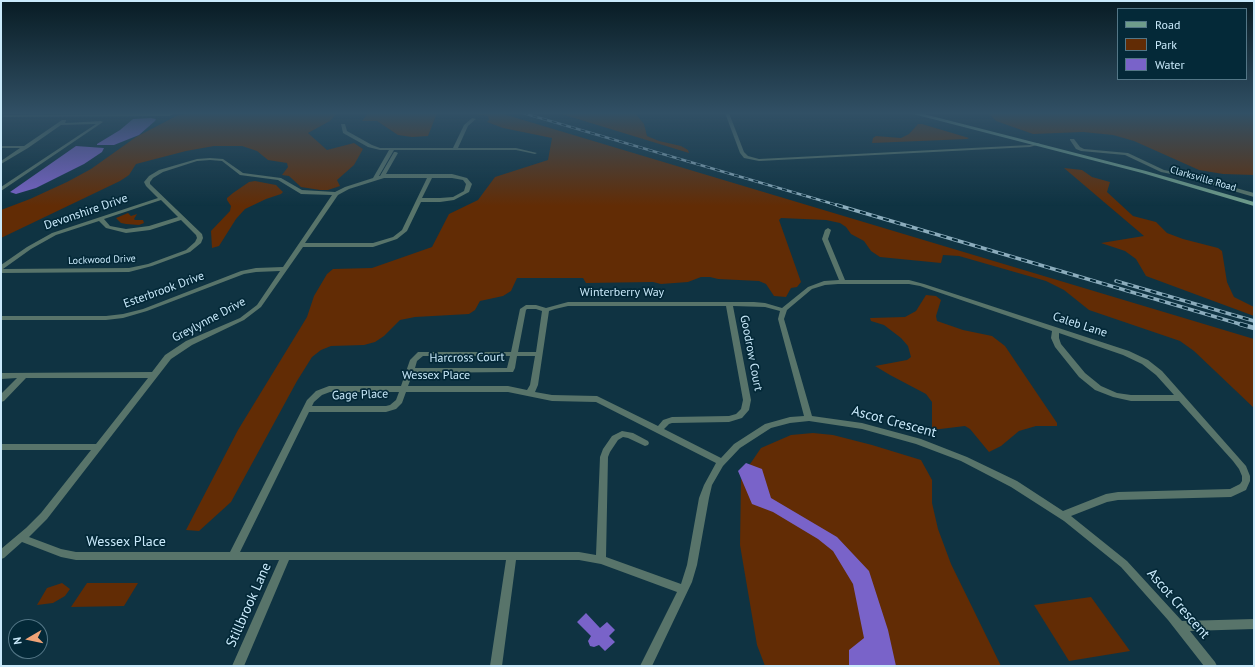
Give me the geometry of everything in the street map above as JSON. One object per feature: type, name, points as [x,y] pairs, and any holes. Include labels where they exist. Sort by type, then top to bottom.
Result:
[{"type":"street","points":[[1,163],[30,144]]},
{"type":"street","points":[[1,189],[68,144]]},
{"type":"street","points":[[366,144],[380,149],[395,150],[518,149],[535,153]]},
{"type":"street","points":[[455,149],[457,144]]},
{"type":"street","points":[[739,144],[746,157],[756,160],[1033,146],[1038,144]]},
{"type":"street","name":"Clarksville Road","points":[[1038,144],[1254,204]]},
{"type":"street","points":[[1075,144],[1078,148],[1083,150],[1126,154],[1163,171],[1252,193]]},
{"type":"street","points":[[1,146],[24,148]]},
{"type":"street","points":[[1,150],[24,148]]},
{"type":"street","points":[[382,177],[395,150]]},
{"type":"street","points":[[375,178],[395,150]]},
{"type":"street","name":"Lockwood Drive","points":[[1,270],[122,270],[147,266],[183,253],[198,243],[200,238],[199,234],[147,184],[151,177],[167,169],[197,160],[210,159],[224,161],[244,174],[281,180],[300,192],[336,194]]},
{"type":"street","points":[[301,244],[370,245],[389,241],[397,237],[404,231],[430,176]]},
{"type":"street","name":"Greylynne Drive","points":[[1,555],[22,538],[44,516],[166,359],[179,348],[236,322],[253,312],[261,304],[336,194],[345,188],[382,177],[459,177],[467,181],[469,187],[465,193],[451,199],[418,200]]},
{"type":"street","name":"Devonshire Drive","points":[[1,270],[24,250],[43,239],[65,230],[162,198]]},
{"type":"street","points":[[100,218],[105,225],[110,228],[130,230],[150,228],[182,218]]},
{"type":"street","points":[[828,230],[825,239],[843,282]]},
{"type":"street","name":"Esterbrook Drive","points":[[1,318],[109,318],[123,316],[149,309],[241,273],[256,270],[284,270]]},
{"type":"street","name":"Caleb Lane","points":[[783,310],[814,286],[826,283],[904,282],[916,284],[1126,353],[1142,360],[1155,369],[1241,465],[1246,478],[1241,489],[1227,494],[1113,496],[1063,516]]},
{"type":"street","name":"Winterberry Way","points":[[546,310],[568,304],[729,304],[762,305],[783,310]]},
{"type":"street","name":"Goodrow Court","points":[[659,430],[666,422],[672,420],[729,419],[741,415],[746,410],[748,402],[729,304]]},
{"type":"street","name":"Harcross Court","points":[[410,371],[508,371],[512,368],[523,308],[538,307],[546,310]]},
{"type":"street","points":[[530,393],[534,386],[546,310]]},
{"type":"street","points":[[783,310],[782,320],[809,418]]},
{"type":"street","points":[[1056,330],[1055,338],[1058,345],[1082,375],[1101,390],[1131,398],[1182,398]]},
{"type":"street","name":"Gage Place","points":[[307,409],[388,408],[397,404],[415,358],[423,354],[539,354]]},
{"type":"street","points":[[1,376],[153,375]]},
{"type":"street","points":[[1,399],[24,376]]},
{"type":"street","name":"Wessex Place","points":[[233,556],[307,409],[315,396],[328,390],[508,389],[552,398],[598,399],[722,462]]},
{"type":"street","name":"Ascot Crescent","points":[[646,666],[684,590],[692,565],[704,498],[708,486],[722,462],[737,446],[768,426],[786,421],[809,418],[874,428],[904,437],[948,452],[1014,484],[1063,516],[1124,564],[1156,597],[1211,666]]},
{"type":"street","points":[[600,560],[606,451],[612,441],[622,434],[630,435],[645,443]]},
{"type":"street","points":[[1,447],[98,447]]},
{"type":"street","name":"Wessex Place","points":[[22,538],[61,553],[74,556],[579,556],[600,560],[684,590]]},
{"type":"street","name":"Stillbrook Lane","points":[[238,666],[286,556]]},
{"type":"street","points":[[496,666],[512,556]]},
{"type":"street","points":[[1180,626],[1254,624]]},
{"type":"green space","points":[[126,144],[320,144],[327,150],[350,144],[356,144],[363,149],[354,165],[337,180],[340,186],[328,190],[301,187],[289,176],[282,175],[288,167],[287,163],[268,160],[257,151],[242,146],[214,146],[186,151],[136,164],[129,175],[120,181],[1,238],[1,210],[30,199],[91,169]]},
{"type":"green space","points":[[551,144],[604,144],[1254,339],[1254,408],[1194,351],[1180,341],[1089,310],[1064,290],[1046,281],[959,256],[943,255],[941,263],[880,257],[871,251],[864,241],[851,234],[846,227],[840,223],[826,220],[781,218],[779,220],[801,282],[797,287],[791,288],[786,297],[774,296],[766,284],[759,281],[718,279],[710,277],[701,277],[688,282],[661,284],[653,282],[586,283],[583,278],[517,278],[511,291],[503,296],[480,301],[475,310],[469,314],[415,317],[400,320],[384,336],[375,342],[364,345],[331,346],[321,350],[312,357],[297,381],[231,502],[199,531],[186,530],[238,430],[307,317],[314,296],[327,274],[333,269],[372,268],[432,247],[449,214],[478,200],[495,177],[548,160]]},
{"type":"green space","points":[[660,144],[681,146],[688,150],[689,153]]},
{"type":"green space","points":[[1141,144],[1254,144],[1254,175],[1223,174],[1199,170]]},
{"type":"green space","points":[[1064,168],[1082,170],[1092,177],[1110,182],[1107,192],[1133,216],[1156,222],[1167,233],[1183,239],[1218,248],[1222,251],[1227,282],[1232,293],[1234,297],[1254,307],[1254,316],[1146,276],[1136,259],[1125,251],[1101,243],[1144,236]]},
{"type":"green space","points":[[255,181],[276,185],[283,192],[245,209],[236,219],[219,246],[212,248],[211,231],[230,211],[231,206],[227,198],[249,182]]},
{"type":"green space","points":[[128,213],[131,216],[137,214],[134,219],[143,220],[144,223],[139,225],[126,224],[121,223],[116,218]]},
{"type":"green space","points":[[926,295],[936,296],[941,300],[936,316],[937,321],[963,330],[992,336],[1005,346],[1057,423],[1057,426],[1036,426],[1019,431],[1001,446],[989,452],[970,429],[965,426],[932,430],[932,402],[926,394],[875,366],[907,360],[911,357],[908,346],[901,338],[884,325],[871,321],[870,318],[905,317],[916,311]]},
{"type":"green space","points":[[813,433],[833,435],[921,460],[932,480],[932,503],[938,529],[951,564],[1001,666],[765,666],[757,645],[740,545],[741,480],[761,448],[791,435]]},
{"type":"green space","points":[[62,583],[70,589],[65,596],[53,603],[37,605],[47,588]]},
{"type":"green space","points":[[87,583],[138,583],[124,606],[71,607]]},
{"type":"green space","points":[[1091,597],[1130,651],[1069,661],[1034,605]]},
{"type":"water","points":[[97,144],[116,144],[114,145]]},
{"type":"water","points":[[76,146],[104,148],[102,152],[84,164],[36,188],[16,194],[10,192]]},
{"type":"water","points":[[746,463],[762,469],[771,498],[837,537],[869,571],[888,630],[896,666],[849,666],[849,650],[864,638],[853,584],[833,551],[818,539],[773,512],[752,504],[738,471]]},
{"type":"water","points":[[586,613],[600,628],[607,622],[615,630],[609,636],[615,642],[605,651],[599,645],[594,647],[590,646],[588,641],[591,636],[577,622]]},
{"type":"railway","points":[[629,144],[840,206]]},
{"type":"railway","points":[[837,205],[1243,325]]},
{"type":"railway","points":[[1116,281],[1254,321]]},
{"type":"railway","points":[[1240,324],[1254,328]]}]
